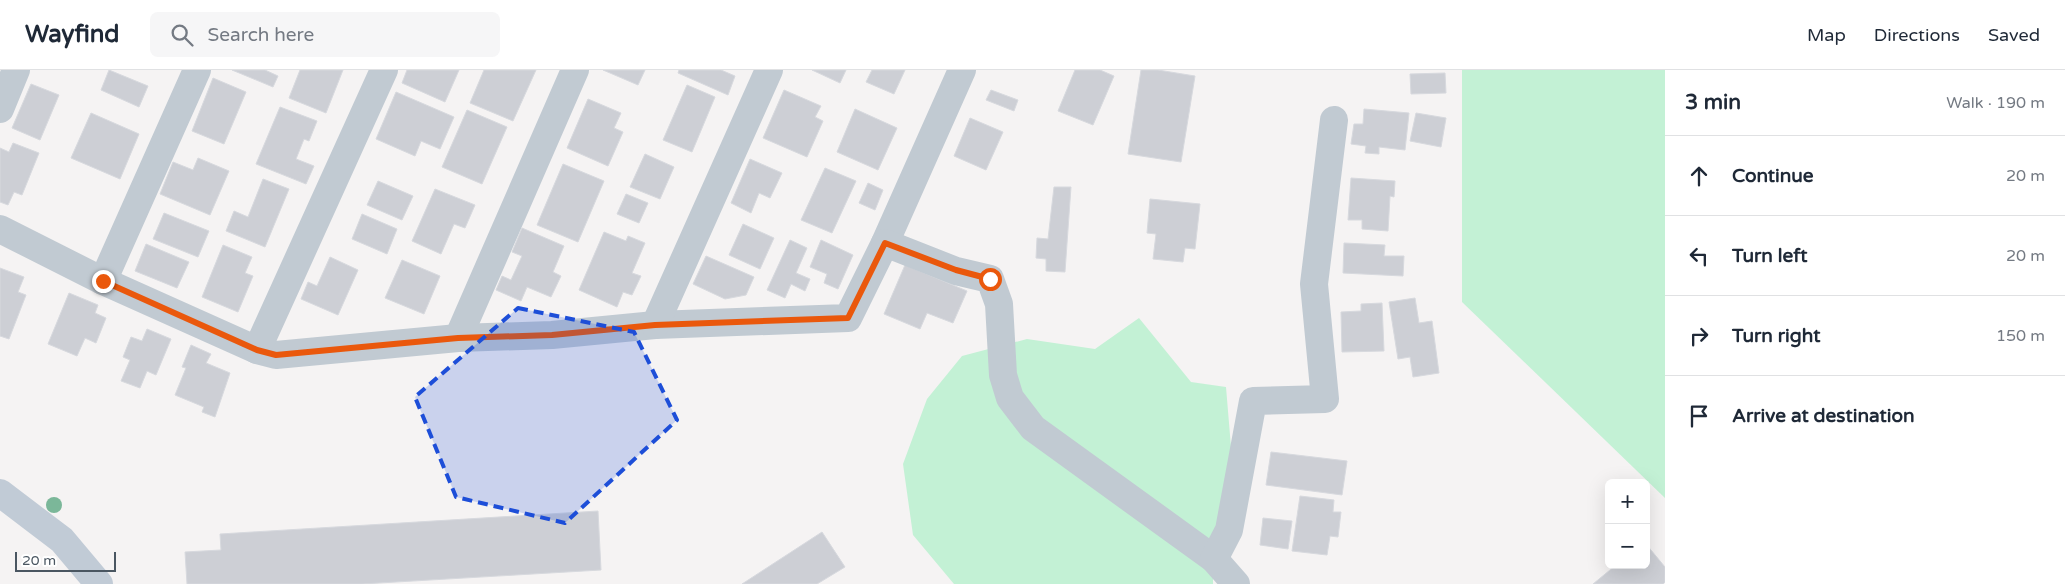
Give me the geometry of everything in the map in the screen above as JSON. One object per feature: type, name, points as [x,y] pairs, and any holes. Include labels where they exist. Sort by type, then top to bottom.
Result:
[{"type":"street","points":[[0,109],[16,70]]},
{"type":"street","points":[[103,281],[197,70]]},
{"type":"street","points":[[257,350],[384,70]]},
{"type":"street","points":[[458,338],[575,70]]},
{"type":"street","points":[[655,325],[769,70]]},
{"type":"street","points":[[0,229],[103,281],[257,350],[276,355],[458,338],[552,335],[655,325],[848,318],[885,243],[962,70]]},
{"type":"street","points":[[1214,559],[1229,530],[1253,401],[1325,399],[1314,284],[1334,120]]},
{"type":"street","points":[[885,243],[956,270],[990,279],[1000,304],[1003,376],[1010,398],[1033,428],[1214,559],[1236,584]]},
{"type":"street","points":[[0,493],[62,540],[99,584]]},
{"type":"highlighted area","points":[[518,308],[634,332],[677,420],[565,523],[456,497],[415,397]]},
{"type":"green space","points":[[1462,70],[1665,70],[1665,498],[1650,484],[1650,479],[1645,479],[1462,302]]},
{"type":"green space","points":[[1139,318],[1191,382],[1226,387],[1233,471],[1213,565],[1213,584],[954,584],[913,535],[903,464],[927,399],[962,356],[1027,339],[1095,349]]},
{"type":"building","points":[[109,70],[148,86],[139,107],[101,90]]},
{"type":"building","points":[[232,70],[265,70],[278,76],[273,87]]},
{"type":"building","points":[[300,70],[343,70],[326,113],[289,98]]},
{"type":"building","points":[[407,70],[459,70],[445,102],[402,83]]},
{"type":"building","points":[[484,70],[536,70],[513,121],[470,103]]},
{"type":"building","points":[[603,70],[645,70],[638,85]]},
{"type":"building","points":[[679,70],[721,70],[735,76],[728,95],[678,73]]},
{"type":"building","points":[[812,70],[846,70],[840,83]]},
{"type":"building","points":[[872,70],[905,70],[894,94],[866,82]]},
{"type":"building","points":[[1075,70],[1100,70],[1114,76],[1093,125],[1058,111]]},
{"type":"building","points":[[1141,70],[1158,70],[1195,76],[1181,162],[1128,154]]},
{"type":"building","points":[[1445,73],[1446,93],[1411,94],[1410,74]]},
{"type":"building","points":[[213,78],[246,92],[224,144],[192,131]]},
{"type":"building","points":[[31,84],[59,95],[40,140],[12,128]]},
{"type":"building","points":[[687,85],[715,97],[692,152],[663,140]]},
{"type":"building","points":[[784,90],[821,106],[815,117],[823,121],[807,157],[763,138]]},
{"type":"building","points":[[991,90],[1018,100],[1014,111],[986,100]]},
{"type":"building","points":[[396,92],[454,117],[440,149],[421,141],[415,156],[376,139]]},
{"type":"building","points":[[588,99],[621,113],[614,128],[623,132],[608,166],[567,148]]},
{"type":"building","points":[[280,107],[317,121],[309,141],[304,139],[296,159],[314,166],[306,184],[256,164]]},
{"type":"building","points":[[855,109],[897,128],[878,170],[837,152]]},
{"type":"building","points":[[1364,109],[1409,113],[1405,150],[1379,147],[1379,154],[1365,153],[1366,146],[1351,144],[1354,124],[1363,124]]},
{"type":"building","points":[[467,110],[507,127],[482,184],[442,167]]},
{"type":"building","points":[[91,113],[139,134],[120,179],[71,158]]},
{"type":"building","points":[[1416,113],[1446,118],[1441,147],[1410,141]]},
{"type":"building","points":[[970,118],[1003,132],[986,170],[954,156]]},
{"type":"building","points":[[13,143],[39,153],[22,195],[14,192],[8,205],[0,202],[0,148],[9,152]]},
{"type":"building","points":[[645,154],[674,167],[660,199],[630,187]]},
{"type":"building","points":[[198,158],[229,171],[210,215],[160,194],[173,162],[193,170]]},
{"type":"building","points":[[750,159],[782,173],[770,198],[759,193],[751,213],[731,203]]},
{"type":"building","points":[[563,164],[604,181],[578,242],[537,225]]},
{"type":"building","points":[[825,168],[856,181],[832,233],[801,220]]},
{"type":"building","points":[[1351,178],[1395,181],[1394,197],[1390,196],[1388,231],[1362,229],[1362,220],[1348,220]]},
{"type":"building","points":[[263,179],[289,189],[265,247],[226,231],[234,211],[248,217]]},
{"type":"building","points":[[378,181],[413,196],[402,220],[367,205]]},
{"type":"building","points":[[868,183],[883,190],[875,210],[859,203]]},
{"type":"building","points":[[1054,187],[1071,187],[1065,272],[1046,271],[1046,259],[1036,258],[1037,238],[1048,239]]},
{"type":"building","points":[[435,189],[475,205],[465,228],[454,224],[441,254],[412,241]]},
{"type":"building","points":[[626,194],[648,203],[639,223],[617,214]]},
{"type":"building","points":[[1150,199],[1200,204],[1195,249],[1185,248],[1183,262],[1153,259],[1156,234],[1147,233]]},
{"type":"building","points":[[164,213],[209,231],[198,257],[153,239]]},
{"type":"building","points":[[362,214],[397,229],[387,254],[352,239]]},
{"type":"building","points":[[743,224],[774,238],[760,269],[729,255]]},
{"type":"building","points":[[522,228],[564,246],[553,272],[561,276],[551,297],[527,287],[521,301],[496,290],[502,276],[511,280],[522,256],[512,252]]},
{"type":"building","points":[[604,232],[626,241],[628,236],[645,243],[632,273],[641,276],[632,295],[623,292],[617,307],[579,290]]},
{"type":"building","points":[[790,240],[807,248],[796,273],[810,279],[805,291],[791,284],[785,298],[767,290]]},
{"type":"building","points":[[821,240],[853,255],[838,289],[824,283],[827,274],[810,267]]},
{"type":"building","points":[[1344,243],[1385,245],[1384,256],[1404,256],[1403,276],[1343,273]]},
{"type":"building","points":[[146,244],[189,262],[177,288],[135,271]]},
{"type":"building","points":[[223,245],[252,257],[245,273],[253,276],[238,312],[202,297]]},
{"type":"building","points":[[706,256],[754,277],[746,295],[725,299],[693,284]]},
{"type":"building","points":[[330,257],[358,270],[338,315],[301,299],[308,282],[317,286]]},
{"type":"building","points":[[402,260],[440,276],[424,314],[385,298]]},
{"type":"building","points":[[905,265],[967,291],[953,323],[927,313],[920,329],[884,314]]},
{"type":"building","points":[[0,268],[24,277],[18,292],[26,295],[9,339],[0,336]]},
{"type":"building","points":[[69,293],[98,305],[95,313],[106,318],[96,343],[85,338],[77,356],[48,344]]},
{"type":"building","points":[[1415,298],[1419,323],[1432,321],[1439,373],[1413,377],[1410,357],[1398,359],[1389,302]]},
{"type":"building","points":[[1382,303],[1384,351],[1342,352],[1341,312],[1361,311],[1361,304]]},
{"type":"building","points":[[147,329],[171,339],[156,375],[147,371],[140,388],[121,381],[130,360],[123,357],[131,337],[142,341]]},
{"type":"building","points":[[191,345],[211,354],[206,363],[230,373],[215,417],[202,412],[204,407],[175,395],[186,368],[182,367]]},
{"type":"building","points":[[1271,452],[1347,461],[1342,495],[1266,485]]},
{"type":"building","points":[[1300,496],[1334,500],[1333,512],[1341,512],[1338,537],[1330,536],[1327,555],[1292,551]]},
{"type":"building","points":[[598,511],[601,570],[362,584],[187,584],[185,552],[221,550],[220,534]]},
{"type":"building","points":[[1263,518],[1292,521],[1288,549],[1260,545]]},
{"type":"building","points":[[822,532],[845,567],[817,584],[742,584]]},
{"type":"building","points":[[1650,549],[1665,567],[1665,582],[1663,584],[1593,584],[1611,569],[1650,569]]},
{"type":"route","points":[[103,281],[257,350],[276,355],[458,338],[552,335],[655,325],[848,318],[885,243],[956,270],[990,279]]}]
